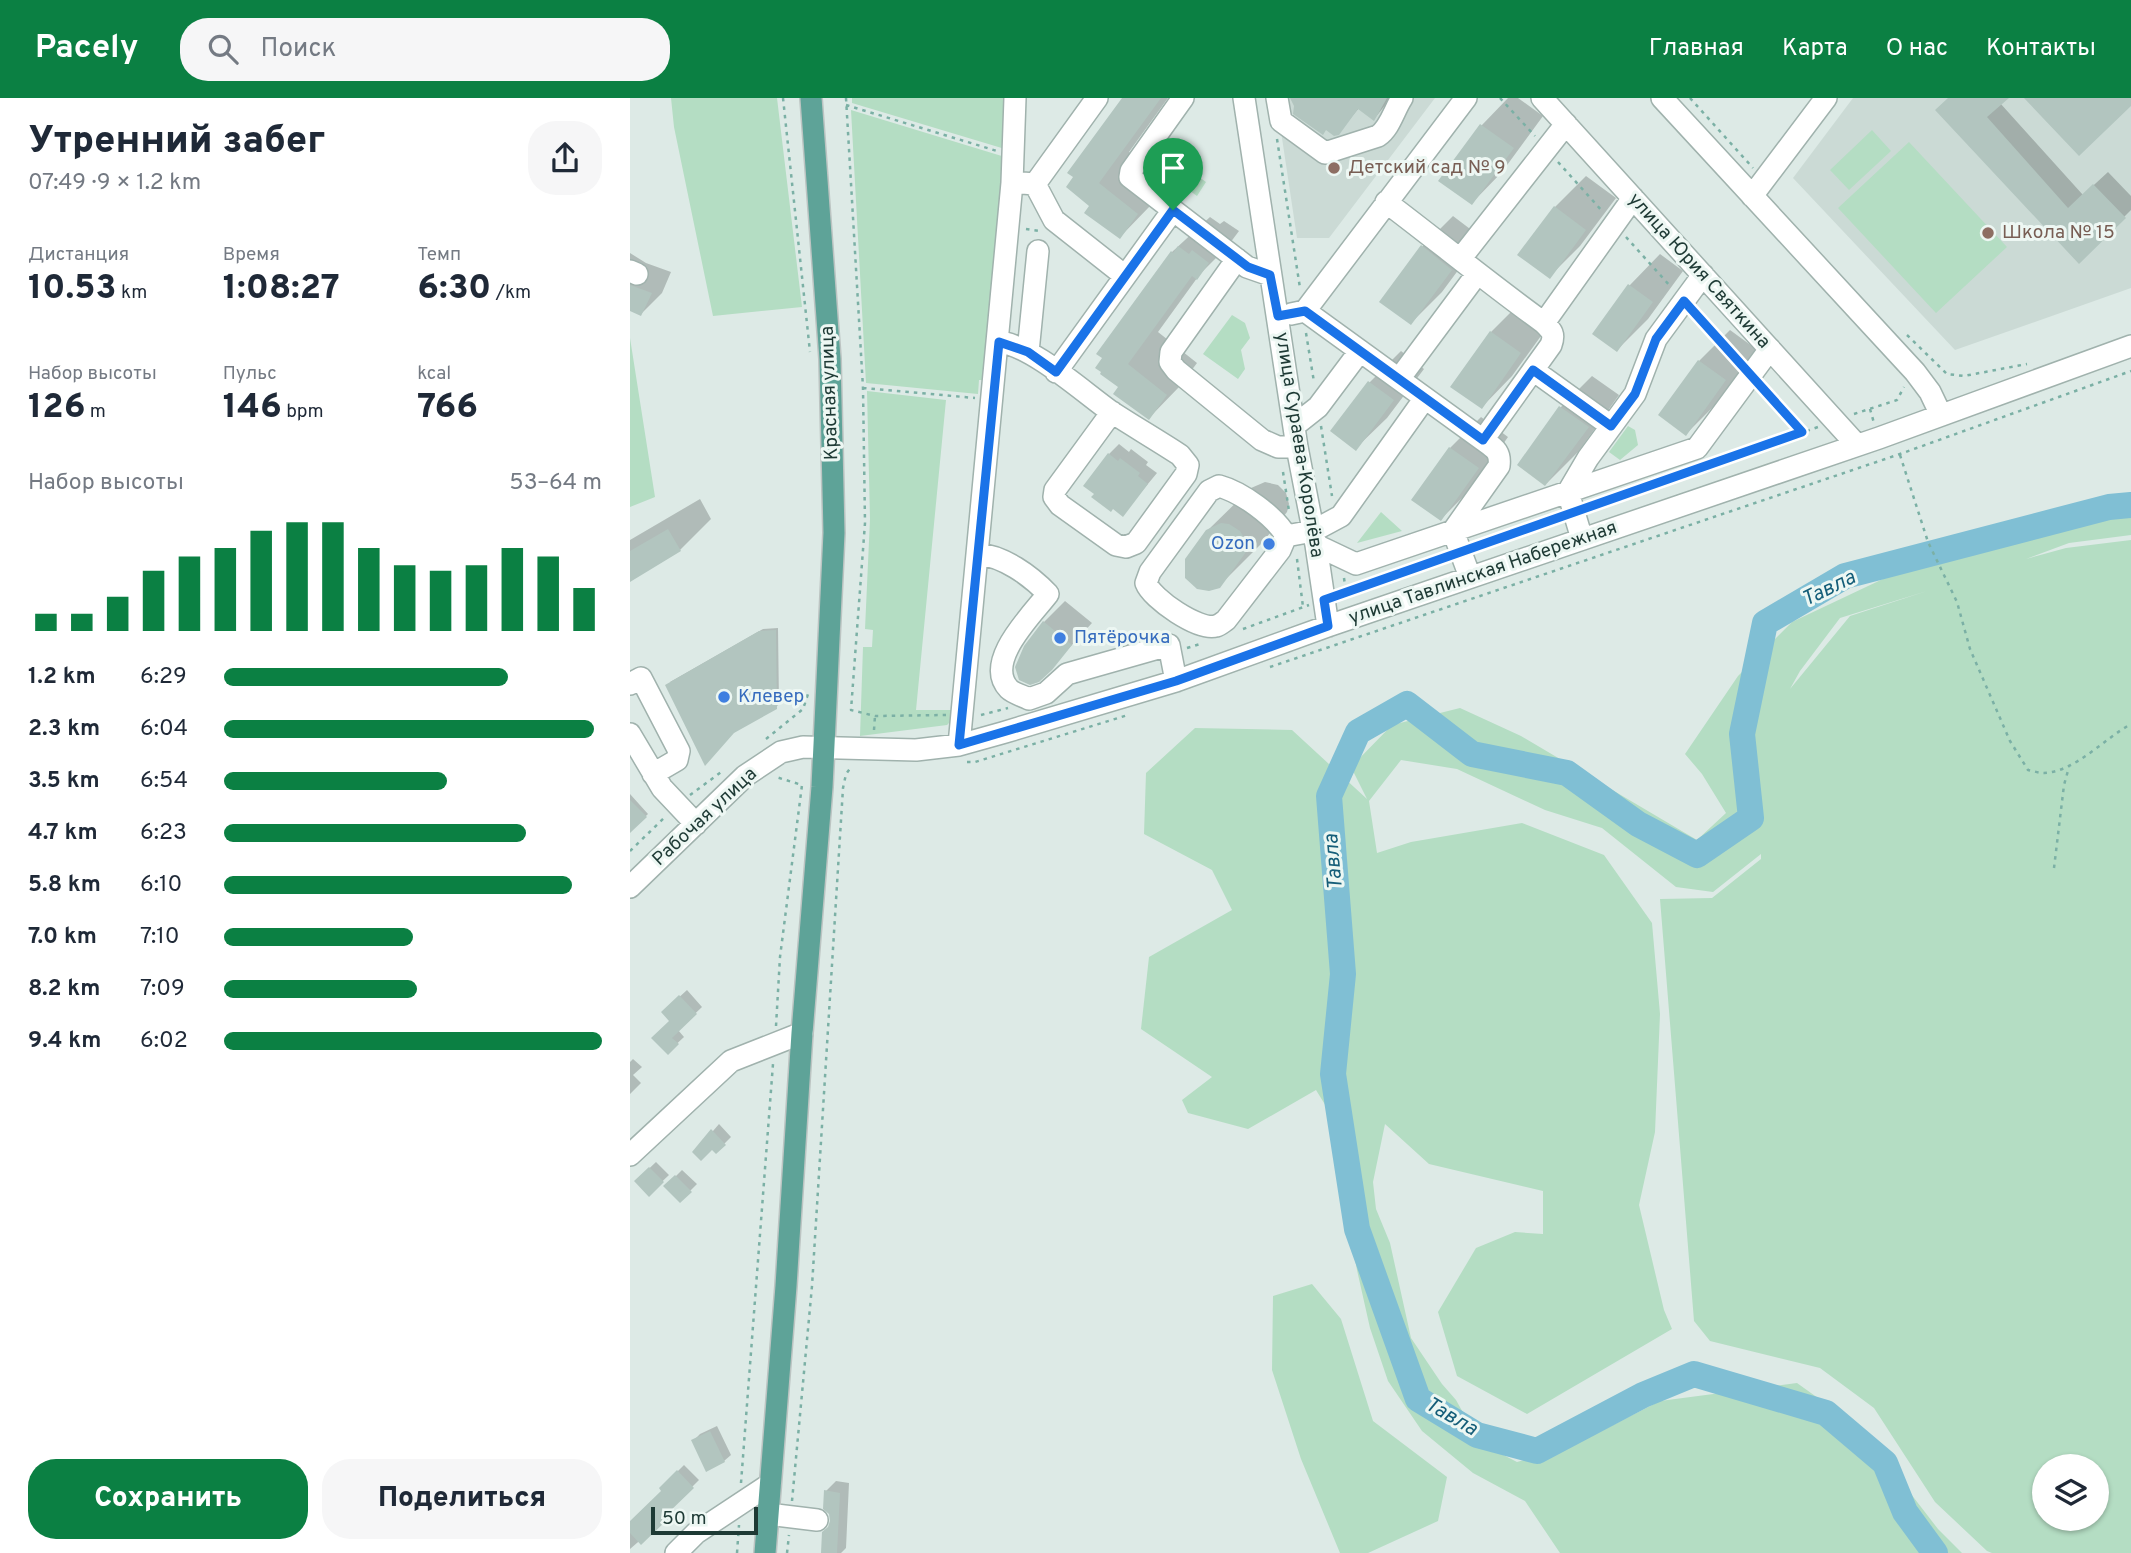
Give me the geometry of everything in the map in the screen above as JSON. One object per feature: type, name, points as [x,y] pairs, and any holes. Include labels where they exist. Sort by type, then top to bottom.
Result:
[{"type":"main road","name":"Красная улица","points":[[765,1553],[824,747],[819,688],[834,533],[830,359],[811,98]]},
{"type":"street","points":[[959,745],[999,342],[1012,183],[1015,98]]},
{"type":"street","points":[[1035,184],[1097,98]]},
{"type":"street","points":[[1183,98],[1130,171],[1130,177],[1248,267],[1270,275]]},
{"type":"street","name":"улица Сураева-Королёва","points":[[1244,98],[1270,275],[1328,626]]},
{"type":"street","points":[[1277,98],[1281,121],[1325,153],[1378,136],[1385,131],[1392,112],[1402,98]]},
{"type":"street","points":[[1278,316],[1304,311],[1466,98]]},
{"type":"street","name":"улица Юрия Святкина","points":[[1542,98],[1856,444]]},
{"type":"street","points":[[1662,98],[1758,189],[1915,372],[1930,392],[1941,415]]},
{"type":"street","points":[[1758,189],[1826,98]]},
{"type":"street","points":[[1461,258],[1566,124]]},
{"type":"street","points":[[1012,183],[1035,184]]},
{"type":"street","points":[[1035,184],[1054,220],[1125,276]]},
{"type":"street","points":[[1545,323],[1633,198]]},
{"type":"street","points":[[1386,202],[1552,331],[1554,337],[1483,440]]},
{"type":"street","points":[[1056,372],[1173,210]]},
{"type":"street","points":[[1028,352],[1039,241]]},
{"type":"street","points":[[1237,259],[1171,352],[1170,362],[1176,370],[1262,440],[1278,447],[1296,436],[1360,351]]},
{"type":"street","points":[[1399,379],[1477,274]]},
{"type":"street","points":[[1582,539],[1571,502],[1581,467],[1635,394],[1656,339],[1703,275]]},
{"type":"street","points":[[1304,311],[1497,450],[1500,457],[1499,466],[1453,531]]},
{"type":"street","points":[[999,342],[1028,352],[1112,412],[1180,455],[1188,465],[1186,474],[1136,543],[1126,547],[1116,545],[1060,505],[1054,497],[1055,490],[1112,412]]},
{"type":"street","name":"улица Тавлинская Набережная","points":[[824,747],[866,755],[959,745],[1176,681],[1941,415],[2131,346]]},
{"type":"street","points":[[1286,536],[1315,538],[1356,564],[1453,531],[1571,502],[1698,448],[1770,349]]},
{"type":"street","points":[[1533,370],[1611,426]]},
{"type":"street","points":[[1315,538],[1341,516],[1425,398]]},
{"type":"street","points":[[1219,486],[1230,489],[1278,522],[1286,536],[1280,550],[1226,620],[1215,627],[1200,625],[1184,616],[1150,592],[1146,583],[1150,572],[1209,491],[1219,486]]},
{"type":"street","points":[[1453,531],[1470,577]]},
{"type":"street","points":[[978,554],[993,556],[1036,582],[1048,594],[1002,654],[1002,675],[1009,690],[1029,699],[1046,693],[1067,674],[1170,645],[1176,681]]},
{"type":"street","points":[[630,684],[641,678],[679,751],[677,760],[653,774]]},
{"type":"street","points":[[630,734],[653,774],[696,824]]},
{"type":"street","name":"Рабочая улица","points":[[630,887],[746,776],[764,751],[824,747]]},
{"type":"street","points":[[630,1155],[731,1061],[802,1033]]},
{"type":"street","points":[[676,1553],[696,1533],[770,1484]]},
{"type":"street","points":[[768,1514],[817,1520]]},
{"type":"path","points":[[783,98],[811,356]]},
{"type":"path","points":[[846,98],[863,388],[865,523],[850,710],[875,716],[986,715],[1011,707]]},
{"type":"path","points":[[1500,98],[1802,432]]},
{"type":"path","points":[[1690,98],[1758,189]]},
{"type":"path","points":[[846,105],[1003,153]]},
{"type":"path","points":[[1275,130],[1336,519]]},
{"type":"path","points":[[1023,229],[1039,241]]},
{"type":"path","points":[[1902,330],[1947,374],[1964,376],[2030,363]]},
{"type":"path","points":[[1243,628],[1461,551],[1571,502],[1802,432],[1897,400],[1907,380],[1915,372]]},
{"type":"path","points":[[863,388],[976,398],[980,396]]},
{"type":"path","points":[[1900,454],[1928,542],[1951,591],[1970,649],[2010,740],[2028,770],[2044,773],[2069,767],[2112,734],[2131,724]]},
{"type":"path","points":[[1344,558],[1341,564],[1346,592]]},
{"type":"path","points":[[1171,654],[1207,641]]},
{"type":"path","points":[[737,1553],[741,1461],[780,957],[802,785],[774,776],[764,751],[819,688]]},
{"type":"path","points":[[787,1553],[812,1286],[843,788],[846,774],[866,755],[875,716]]},
{"type":"path","points":[[630,851],[677,805],[732,764]]},
{"type":"path","points":[[2054,868],[2064,785],[2069,767]]},
{"type":"shaded area","name":"Детский сад № 9","points":[[1276,98],[1435,98],[1329,238],[1297,238]]},
{"type":"shaded area","name":"Школа № 15","points":[[1853,98],[2131,98],[2131,288],[1955,350],[1793,178]]},
{"type":"green space","points":[[671,98],[777,98],[802,307],[713,316],[674,127]]},
{"type":"green space","points":[[852,98],[1007,98],[1005,149],[852,103]]},
{"type":"green space","points":[[851,110],[1005,157],[985,380],[979,380],[978,394],[866,383]]},
{"type":"green space","points":[[1872,130],[1891,151],[1849,190],[1830,170]]},
{"type":"green space","points":[[1909,142],[2007,247],[1936,313],[1838,208]]},
{"type":"green space","points":[[1177,161],[1206,182],[1197,196],[1168,175]]},
{"type":"green space","points":[[1232,315],[1245,323],[1250,338],[1241,350],[1245,369],[1238,379],[1203,354]]},
{"type":"green space","points":[[630,338],[655,497],[630,507]]},
{"type":"green space","points":[[867,391],[946,400],[916,710],[955,710],[953,719],[947,725],[860,736],[863,647],[872,647],[873,630],[865,629],[870,519]]},
{"type":"green space","points":[[1628,426],[1635,430],[1638,445],[1620,460],[1609,452]]},
{"type":"green space","points":[[2131,498],[2131,535],[2069,543],[2026,559],[2066,548],[2131,540],[2131,1553],[1987,1551],[1935,1502],[1874,1408],[1820,1368],[1710,1341],[1694,1321],[1660,899],[1712,898],[1761,859],[1761,854],[1713,892],[1676,887],[1602,828],[1545,810],[1457,769],[1401,760],[1369,801],[1377,853],[1411,842],[1522,823],[1604,855],[1652,923],[1660,1014],[1655,1132],[1639,1205],[1664,1310],[1672,1329],[1527,1414],[1457,1376],[1438,1312],[1476,1248],[1515,1232],[1543,1234],[1543,1191],[1429,1164],[1385,1124],[1373,1182],[1376,1209],[1390,1243],[1411,1338],[1456,1400],[1480,1443],[1517,1462],[1570,1447],[1660,1401],[1797,1383],[1860,1428],[1938,1529],[1962,1553],[1560,1553],[1525,1501],[1473,1473],[1422,1431],[1388,1381],[1370,1328],[1337,1160],[1353,1150],[1316,1090],[1248,1129],[1188,1113],[1182,1100],[1212,1077],[1141,1029],[1149,957],[1232,910],[1212,870],[1144,834],[1146,773],[1195,728],[1292,730],[1367,799],[1351,767],[1392,725],[1460,708],[1521,736],[1697,840],[1726,813],[1702,774],[1685,754],[1738,676],[1792,622],[1885,578],[2033,516]],"holes":[[[1927,591],[1850,616],[1790,689],[1800,671],[1840,618]]]},
{"type":"green space","points":[[1381,512],[1402,531],[1357,543]]},
{"type":"green space","points":[[1312,1284],[1341,1319],[1373,1421],[1447,1477],[1438,1521],[1368,1553],[1340,1553],[1301,1459],[1272,1370],[1273,1296]]},
{"type":"building","points":[[1122,98],[1161,98],[1099,183],[1138,214],[1120,239],[1084,213],[1089,206],[1066,187],[1073,177],[1067,173]]},
{"type":"building","points":[[1290,98],[1387,98],[1374,121],[1358,109],[1339,135],[1334,136],[1326,130],[1323,135],[1293,114],[1294,106]]},
{"type":"building","points":[[1948,98],[2009,98],[1987,117],[2068,208],[2093,184],[2126,218],[2079,264],[1935,110]]},
{"type":"building","points":[[2024,98],[2131,98],[2131,106],[2079,156]]},
{"type":"building","points":[[1480,124],[1514,148],[1472,205],[1438,181]]},
{"type":"building","points":[[1554,206],[1586,230],[1550,279],[1517,255]]},
{"type":"building","points":[[1421,245],[1452,270],[1411,325],[1379,302]]},
{"type":"building","points":[[1178,246],[1189,254],[1192,250],[1209,263],[1197,280],[1192,276],[1128,364],[1167,395],[1149,420],[1113,394],[1118,387],[1095,368],[1102,358],[1096,354],[1171,251],[1173,253]]},
{"type":"building","points":[[1628,284],[1653,302],[1617,352],[1592,334]]},
{"type":"building","points":[[630,285],[652,293],[641,316],[630,311]]},
{"type":"building","points":[[1490,331],[1521,353],[1482,409],[1450,387]]},
{"type":"building","points":[[1698,360],[1726,380],[1686,436],[1658,415]]},
{"type":"building","points":[[1368,381],[1394,400],[1356,451],[1330,431]]},
{"type":"building","points":[[1559,406],[1589,427],[1545,486],[1517,465]]},
{"type":"building","points":[[1449,447],[1479,468],[1441,521],[1411,500]]},
{"type":"building","points":[[1108,453],[1118,461],[1120,458],[1140,473],[1138,476],[1148,484],[1123,517],[1113,509],[1111,512],[1091,497],[1094,494],[1083,486]]},
{"type":"building","points":[[1221,523],[1229,524],[1240,531],[1246,541],[1246,552],[1220,588],[1209,591],[1197,589],[1185,578],[1185,559],[1206,530]]},
{"type":"building","points":[[668,529],[681,551],[630,582],[630,551]]},
{"type":"building","points":[[1043,621],[1072,645],[1052,670],[1039,682],[1030,685],[1019,680],[1015,667],[1024,646]]},
{"type":"building","name":"Клевер","points":[[776,630],[777,709],[734,733],[705,766],[665,685],[759,631]]},
{"type":"building","points":[[630,800],[647,817],[630,833]]},
{"type":"building","points":[[679,995],[697,1014],[672,1038],[679,1044],[668,1055],[651,1038],[669,1021],[661,1012]]},
{"type":"building","points":[[711,1129],[726,1145],[716,1154],[712,1150],[701,1161],[692,1152]]},
{"type":"building","points":[[649,1167],[664,1182],[649,1197],[634,1181]]},
{"type":"building","points":[[675,1175],[692,1192],[680,1203],[663,1186]]},
{"type":"building","points":[[710,1431],[725,1462],[706,1472],[691,1440]]},
{"type":"building","points":[[677,1470],[694,1488],[665,1516],[668,1519],[641,1545],[630,1533],[630,1521],[661,1491],[659,1488]]},
{"type":"building","points":[[824,1490],[840,1493],[837,1553],[821,1553],[822,1532],[830,1521],[829,1514],[823,1509]]},
{"type":"waterway","name":"Тавла","points":[[1935,1553],[1905,1512],[1885,1463],[1826,1413],[1694,1374],[1643,1395],[1537,1451],[1477,1435],[1418,1399],[1357,1229],[1333,1074],[1343,974],[1329,796],[1358,732],[1407,704],[1472,754],[1567,773],[1638,824],[1697,855],[1751,818],[1742,734],[1765,623],[1845,576],[2109,507],[2131,505]]},
{"type":"place","name":"Детский сад № 9","points":[[1334,168]]},
{"type":"place","name":"Школа № 15","points":[[1988,233]]},
{"type":"place","name":"Ozon","points":[[1269,544]]},
{"type":"place","name":"Пятёрочка","points":[[1060,638]]},
{"type":"place","name":"Клевер","points":[[724,697]]},
{"type":"route","points":[[1173,210],[1248,267],[1270,275],[1278,316],[1305,311],[1483,440],[1533,370],[1611,426],[1635,394],[1656,339],[1684,301],[1802,432],[1324,600],[1328,626],[1176,681],[959,745],[999,342],[1028,352],[1056,372],[1173,210]]}]
